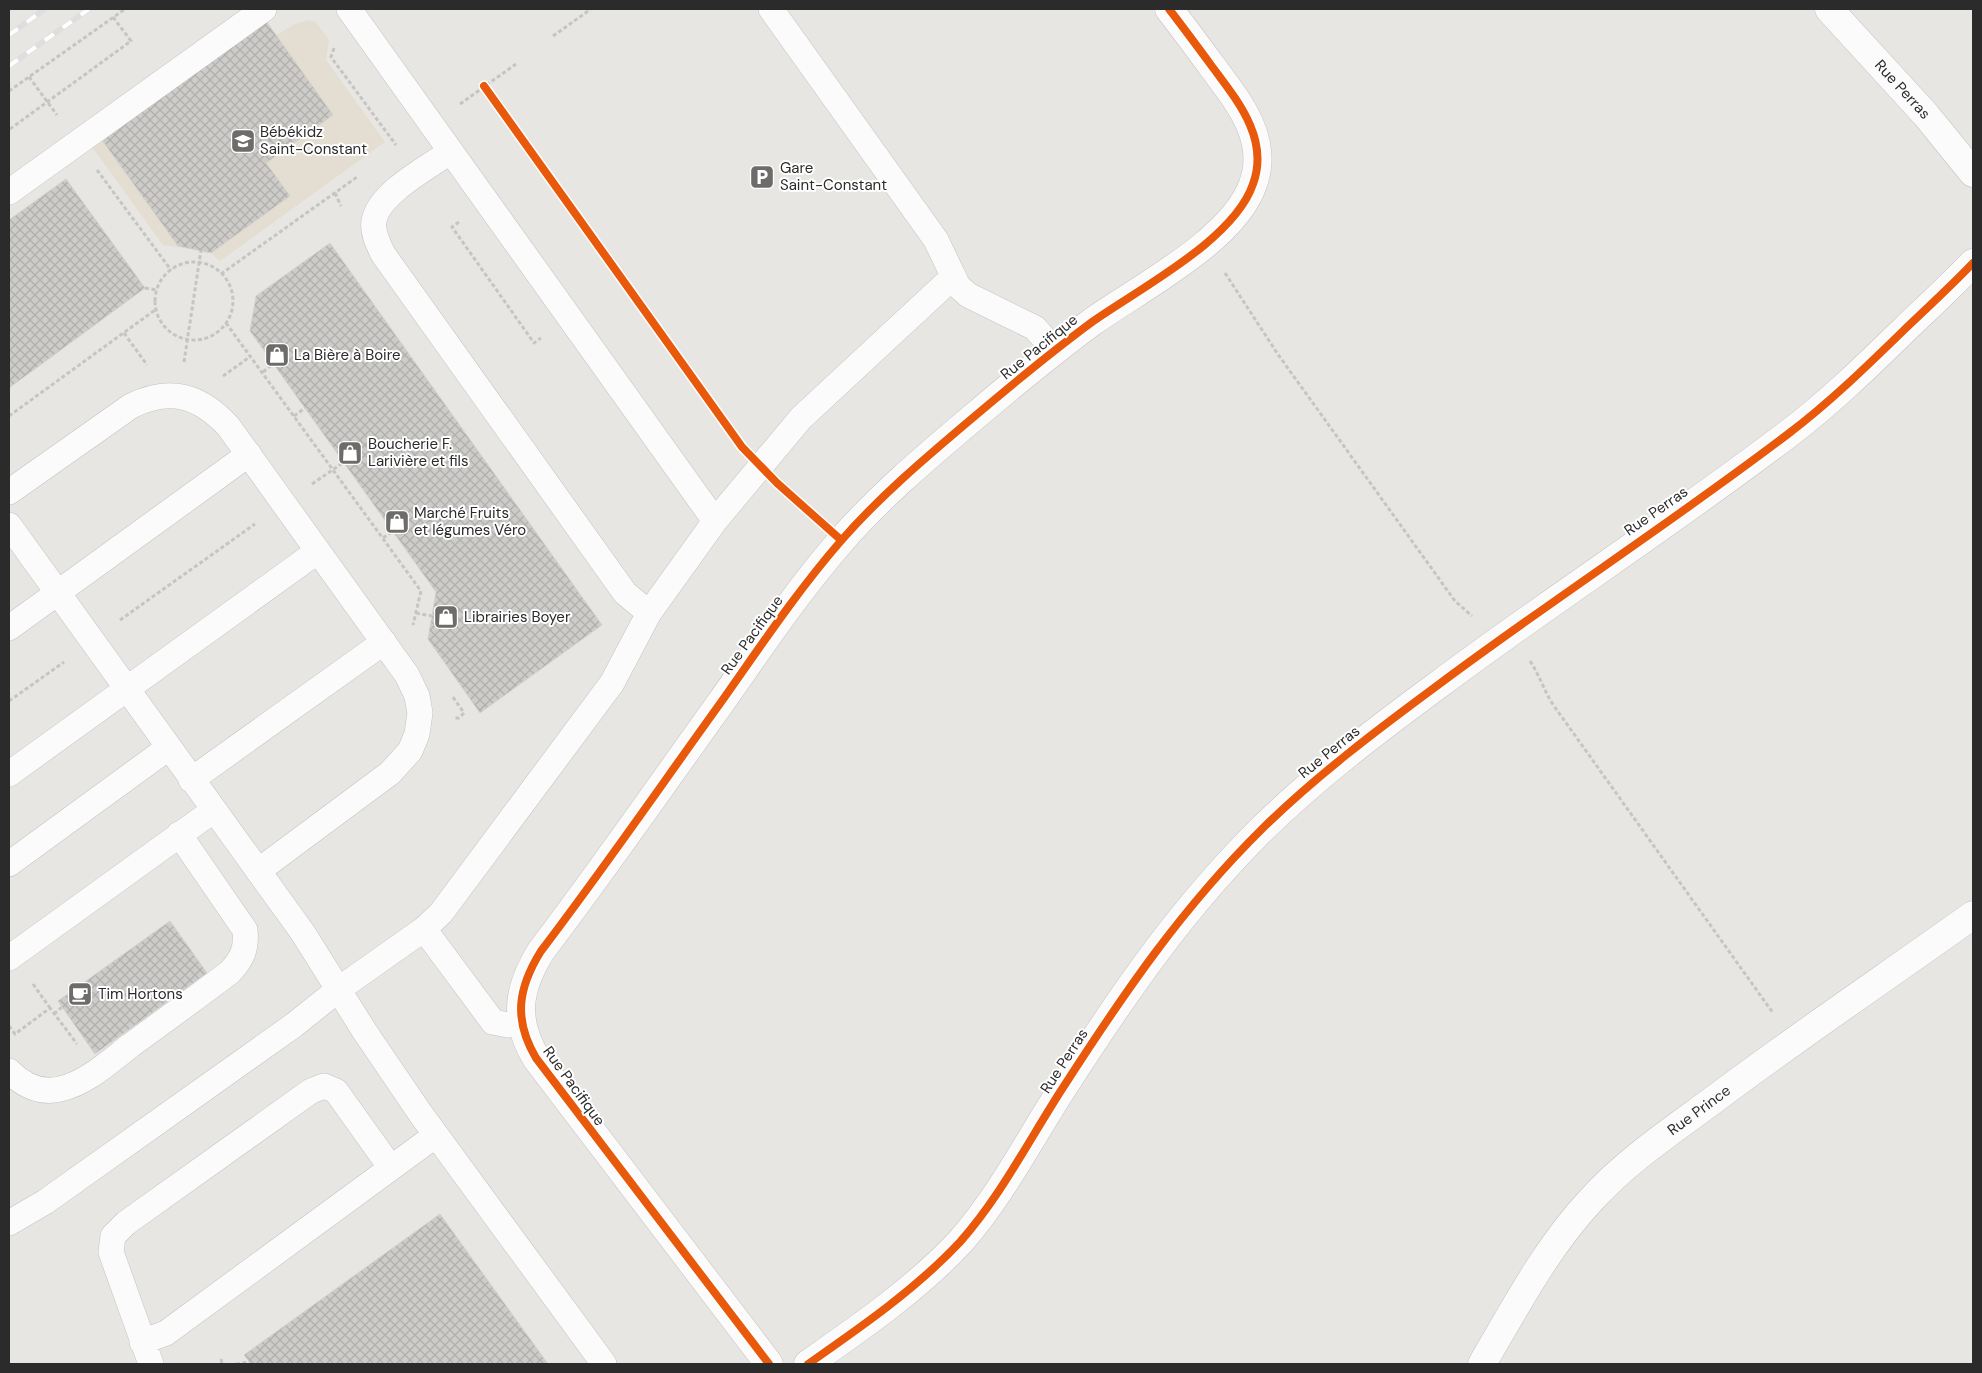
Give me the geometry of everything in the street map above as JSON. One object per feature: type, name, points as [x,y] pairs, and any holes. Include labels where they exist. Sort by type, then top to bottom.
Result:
[{"type":"street","name":"Rue Pacifique","points":[[769,1364],[555,1085],[529,1046],[521,1022],[524,984],[530,969],[541,951],[810,578],[841,540],[920,464],[1055,351],[1091,323],[1209,241],[1235,215],[1247,198],[1254,182],[1257,168],[1255,139],[1245,114],[1229,89],[1169,9]]},
{"type":"street","name":"Rue Perras","points":[[1829,9],[1926,115],[1973,173]]},
{"type":"street","name":"Rue Perras","points":[[808,1364],[911,1287],[962,1239],[990,1203],[1126,990],[1172,928],[1217,875],[1264,828],[1315,780],[1390,720],[1503,636],[1791,432],[1870,363],[1973,263]]},
{"type":"street","name":"Rue Prince","points":[[1482,1364],[1525,1289],[1562,1235],[1591,1200],[1624,1168],[1741,1080],[1973,915]]},
{"type":"lane","points":[[9,192],[264,9]]},
{"type":"lane","points":[[350,9],[450,152],[715,521]]},
{"type":"lane","points":[[772,9],[936,240],[953,277],[968,295],[1035,328],[1055,351]]},
{"type":"lane","points":[[450,152],[385,199],[376,212],[373,223],[376,238],[383,254],[448,347],[625,593],[649,613]]},
{"type":"lane","points":[[9,1223],[45,1202],[294,1025],[339,989],[424,929],[446,906],[612,683],[649,613],[715,521],[801,418],[953,277]]},
{"type":"lane","points":[[9,492],[131,406],[159,396],[177,397],[205,404],[228,426],[249,454],[407,676],[417,696],[420,713],[417,734],[410,751],[390,773],[258,871]]},
{"type":"lane","points":[[9,628],[249,454]]},
{"type":"lane","points":[[9,525],[258,871],[339,989],[364,1032],[436,1135],[604,1364]]},
{"type":"lane","points":[[9,774],[318,551]]},
{"type":"lane","points":[[191,780],[384,642]]},
{"type":"lane","points":[[9,864],[168,748]]},
{"type":"lane","points":[[9,958],[214,810]]},
{"type":"lane","points":[[9,1071],[19,1081],[38,1090],[58,1090],[74,1084],[98,1070],[230,972],[241,960],[247,944],[245,930],[179,834]]},
{"type":"lane","points":[[424,929],[493,1022],[508,1025],[521,1022]]},
{"type":"lane","points":[[391,1168],[336,1091],[324,1086],[311,1091],[126,1222],[113,1236],[111,1252],[146,1353],[166,1333],[391,1168],[436,1135]]},
{"type":"path","points":[[9,90],[125,9]]},
{"type":"path","points":[[553,36],[591,9]]},
{"type":"path","points":[[10,129],[131,41],[113,17]]},
{"type":"path","points":[[336,39],[331,57],[398,148],[402,144]]},
{"type":"path","points":[[458,105],[516,64]]},
{"type":"path","points":[[29,76],[42,94]]},
{"type":"path","points":[[484,86],[490,94]]},
{"type":"path","points":[[96,169],[172,270]]},
{"type":"path","points":[[221,274],[358,176]]},
{"type":"path","points":[[463,219],[452,227],[534,343]]},
{"type":"path","points":[[183,370],[186,339],[201,250]]},
{"type":"path","points":[[199,263],[217,270],[221,274],[232,292],[232,304],[226,323],[214,334],[203,339],[186,339],[168,331],[160,321],[156,310],[155,296],[163,278],[178,265],[199,263]]},
{"type":"path","points":[[1224,271],[1277,353],[1455,601],[1476,619]]},
{"type":"path","points":[[146,288],[157,290]]},
{"type":"path","points":[[9,416],[156,310]]},
{"type":"path","points":[[226,323],[421,591],[412,629]]},
{"type":"path","points":[[263,372],[273,364]]},
{"type":"path","points":[[294,416],[305,408]]},
{"type":"path","points":[[306,488],[344,462]]},
{"type":"path","points":[[112,626],[258,522]]},
{"type":"path","points":[[383,538],[393,531]]},
{"type":"path","points":[[416,613],[432,616]]},
{"type":"path","points":[[9,701],[67,659]]},
{"type":"path","points":[[1530,660],[1541,677],[1544,692],[1777,1019]]},
{"type":"path","points":[[448,690],[464,713]]},
{"type":"path","points":[[9,1026],[15,1034],[50,1008],[83,1052]]},
{"type":"path","points":[[54,1014],[62,1008]]},
{"type":"path","points":[[221,1359],[222,1364]]},
{"type":"path","points":[[236,1364],[250,1362]]},
{"type":"shaded area","name":"Bébékidz Saint-Constant","points":[[308,20],[315,21],[329,40],[326,60],[385,142],[220,261],[211,253],[201,250],[163,245],[92,147],[293,25]]},
{"type":"building","name":"Bébékidz Saint-Constant","points":[[266,21],[333,115],[266,163],[290,196],[211,253],[178,246],[102,140]]},
{"type":"building","points":[[66,179],[145,288],[9,388],[9,220]]},
{"type":"building","points":[[330,243],[602,625],[480,713],[428,639],[436,592],[250,331],[256,296]]},
{"type":"building","points":[[170,921],[207,973],[95,1054],[58,1001]]},
{"type":"building","points":[[440,1214],[548,1364],[251,1364],[244,1355]]},
{"type":"railway","points":[[9,35],[45,9]]},
{"type":"railway","points":[[9,66],[89,9]]},
{"type":"cycle path","points":[[769,1364],[536,1058],[529,1044],[521,1017],[523,991],[527,978],[541,951],[609,860],[792,602],[840,542],[918,464],[1014,383],[1092,322],[1183,261],[1227,224],[1243,205],[1253,184],[1257,167],[1254,135],[1240,105],[1169,9]]},
{"type":"cycle path","points":[[484,86],[742,447],[777,483],[841,540]]},
{"type":"cycle path","points":[[808,1364],[907,1292],[960,1242],[989,1206],[1086,1051],[1156,952],[1206,889],[1283,809],[1347,754],[1415,702],[1481,653],[1701,498],[1803,422],[1861,371],[1973,263]]},
{"type":"place","name":"Bébékidz Saint-Constant","points":[[243,141]]},
{"type":"place","name":"Gare Saint-Constant","points":[[762,177]]},
{"type":"place","name":"La Bière à Boire","points":[[277,355]]},
{"type":"place","name":"Boucherie F. Larivière et fils","points":[[350,453]]},
{"type":"place","name":"Marché Fruits et légumes Véro","points":[[397,522]]},
{"type":"place","name":"Librairies Boyer","points":[[446,617]]},
{"type":"place","name":"Tim Hortons","points":[[80,994]]}]
